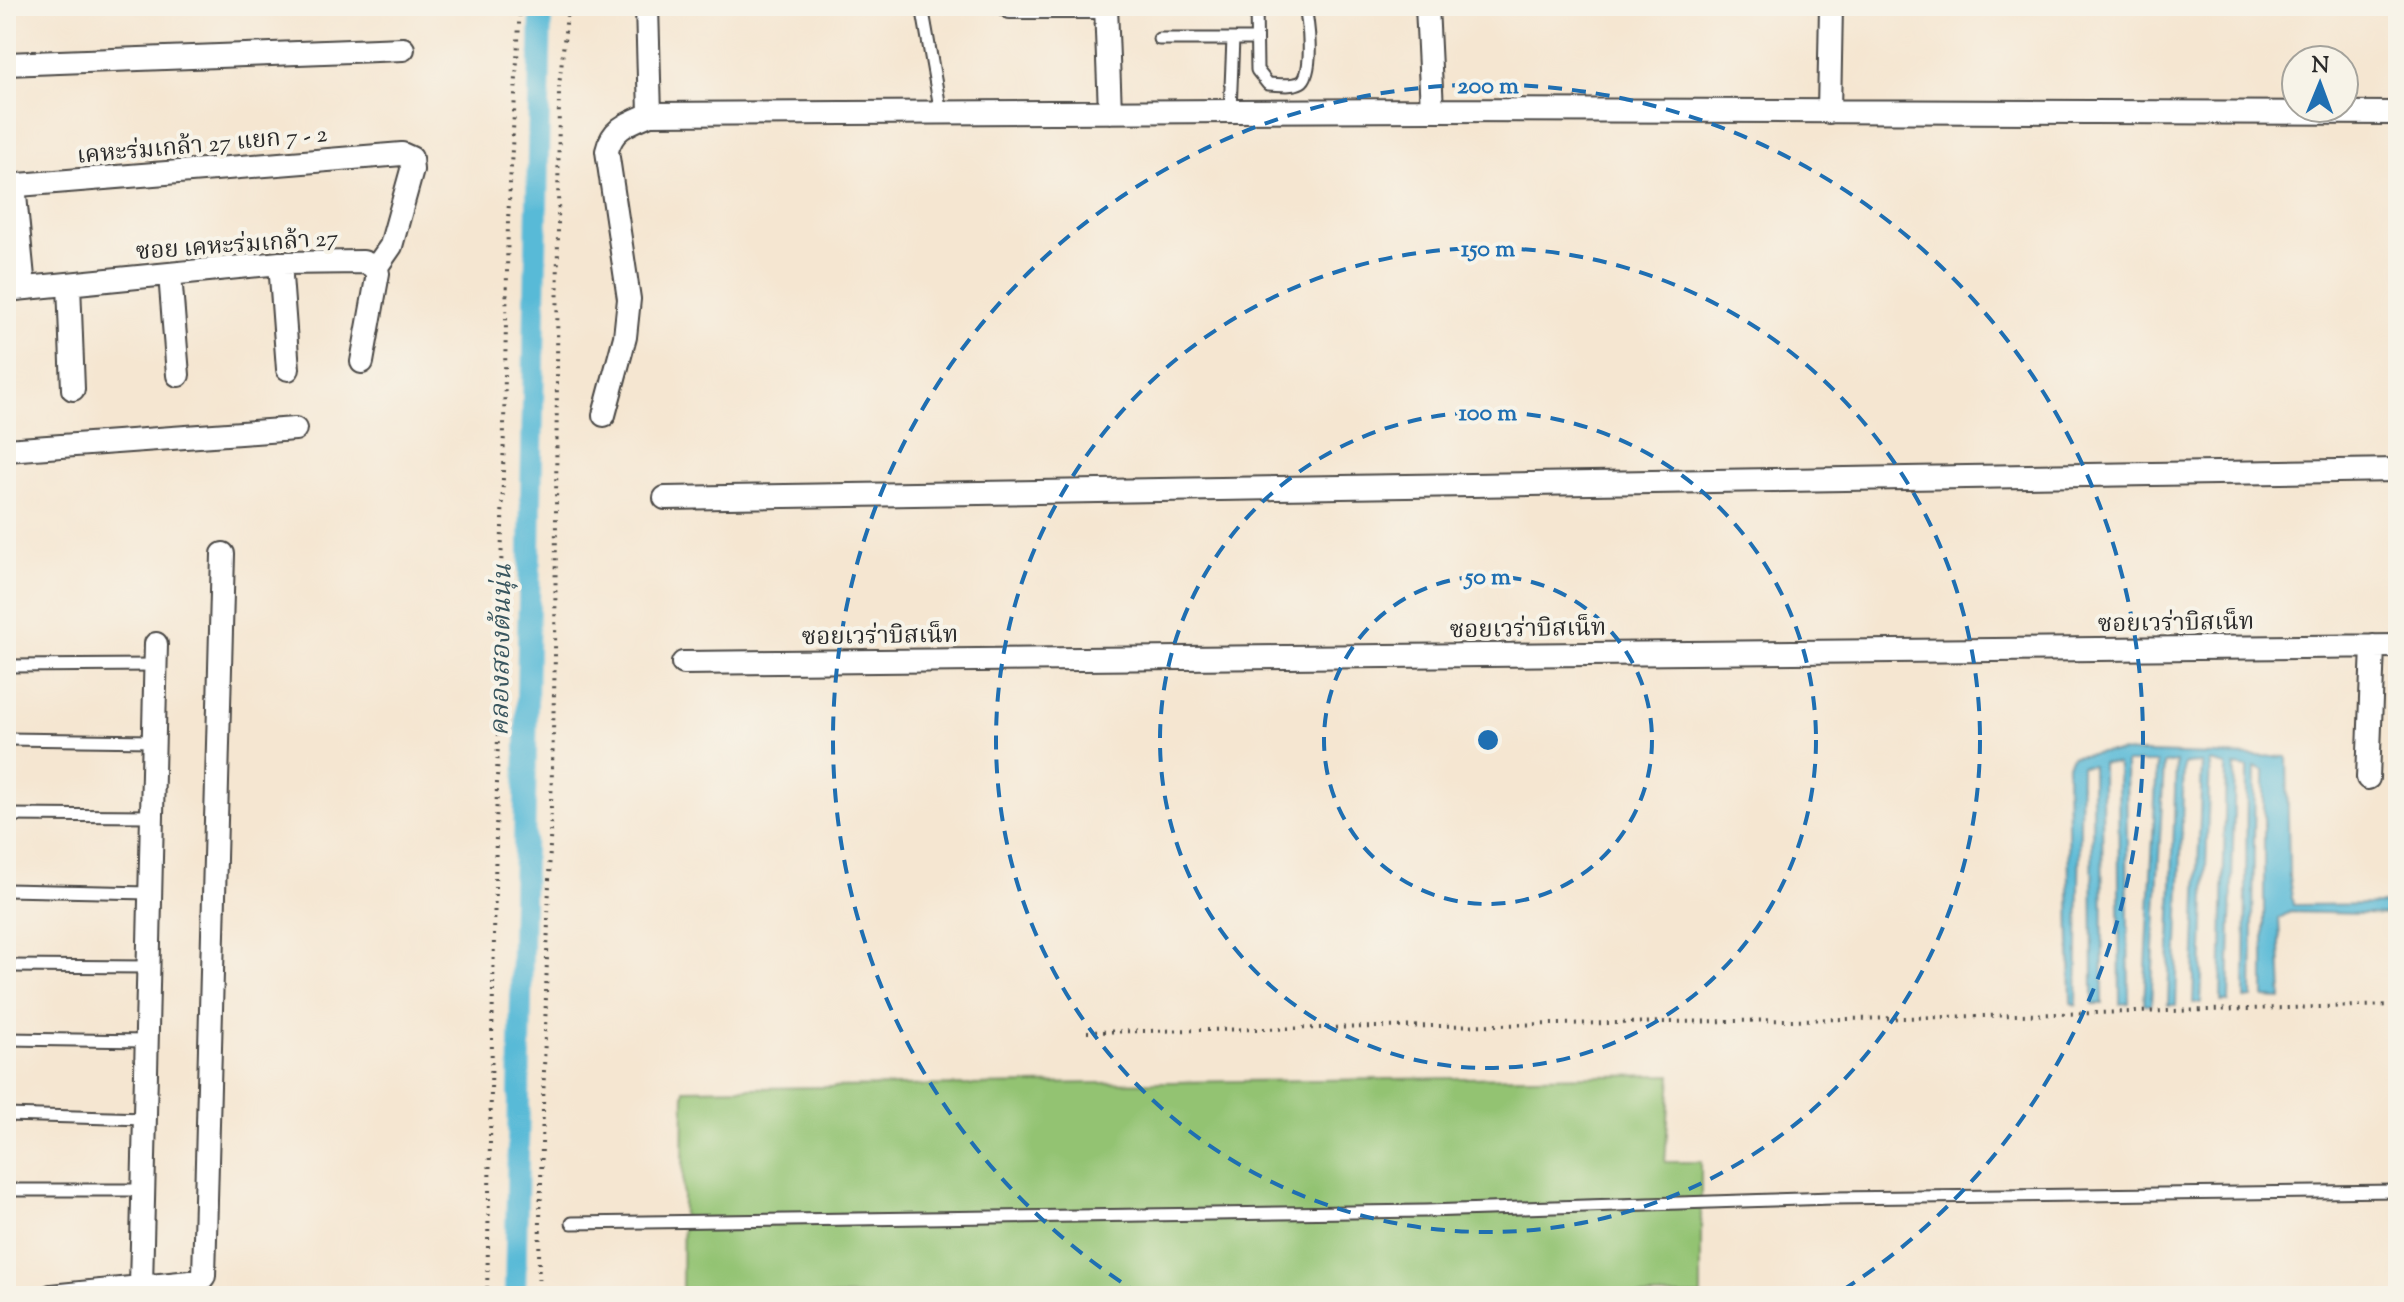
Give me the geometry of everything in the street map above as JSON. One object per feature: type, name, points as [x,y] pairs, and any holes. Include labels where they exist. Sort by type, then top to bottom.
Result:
[{"type":"street","points":[[1427,6],[1432,110]]},
{"type":"street","points":[[1829,112],[1831,6]]},
{"type":"street","points":[[647,7],[650,114]]},
{"type":"street","points":[[1010,7],[1106,7],[1110,112]]},
{"type":"street","points":[[6,64],[403,49]]},
{"type":"street","points":[[604,415],[625,337],[629,299],[607,151],[610,137],[622,127],[650,114],[1432,110],[2398,113]]},
{"type":"street","name":"เคหะร่มเกล้า 27 แยก 7 - 2","points":[[10,185],[402,154],[411,158],[412,170],[391,246],[375,269]]},
{"type":"street","points":[[10,185],[15,289]]},
{"type":"street","name":"ซอย เคหะร่มเกล้า 27","points":[[15,289],[280,263],[353,261],[375,269]]},
{"type":"street","points":[[280,263],[288,369]]},
{"type":"street","points":[[362,362],[378,273],[375,269]]},
{"type":"street","points":[[170,274],[178,375]]},
{"type":"street","points":[[69,284],[73,389]]},
{"type":"street","points":[[6,450],[295,429]]},
{"type":"street","points":[[665,498],[2398,470]]},
{"type":"street","points":[[51,1296],[141,1286],[180,1289],[200,1281],[204,1276],[223,554]]},
{"type":"street","points":[[2368,778],[2373,646]]},
{"type":"street","name":"ซอยเวร่าบิสเน็ท","points":[[683,663],[2398,646]]},
{"type":"street","points":[[141,1286],[156,654]]},
{"type":"lane","points":[[922,6],[941,113]]},
{"type":"lane","points":[[1256,6],[1257,70],[1268,84],[1301,83],[1308,74],[1308,16],[1304,6]]},
{"type":"lane","points":[[1159,39],[1256,39]]},
{"type":"lane","points":[[1230,111],[1233,39]]},
{"type":"lane","points":[[6,666],[156,654]]},
{"type":"lane","points":[[6,739],[154,741]]},
{"type":"lane","points":[[6,815],[152,816]]},
{"type":"lane","points":[[6,890],[150,893]]},
{"type":"lane","points":[[6,966],[148,967]]},
{"type":"lane","points":[[6,1039],[147,1041]]},
{"type":"lane","points":[[6,1115],[145,1119]]},
{"type":"lane","points":[[6,1190],[143,1190]]},
{"type":"lane","points":[[572,1223],[1426,1211],[1833,1198],[2398,1191]]},
{"type":"path","points":[[487,1296],[508,220],[520,6]]},
{"type":"path","points":[[538,1296],[555,656],[559,86],[568,6]]},
{"type":"path","points":[[1087,1032],[1905,1018],[2398,1005]]},
{"type":"green space","points":[[1671,1075],[1665,1162],[1701,1162],[1701,1296],[682,1296],[684,1089]]},
{"type":"water","points":[[2109,752],[2287,757],[2289,878],[2293,905],[2398,904],[2398,915],[2290,912],[2279,918],[2282,999],[2264,998],[2264,771],[2255,767],[2252,998],[2245,999],[2247,768],[2235,766],[2229,1002],[2221,1002],[2226,766],[2210,762],[2201,1003],[2193,1003],[2202,763],[2184,764],[2176,1005],[2168,1005],[2176,762],[2164,764],[2151,1005],[2144,1005],[2157,763],[2126,763],[2129,1003],[2120,1004],[2118,764],[2102,763],[2103,1004],[2093,1004],[2092,765],[2081,766],[2077,1005],[2071,1003],[2067,766],[2072,756]]},
{"type":"waterway","name":"คลองสองต้นนุ่น","points":[[515,1296],[541,6]]}]
